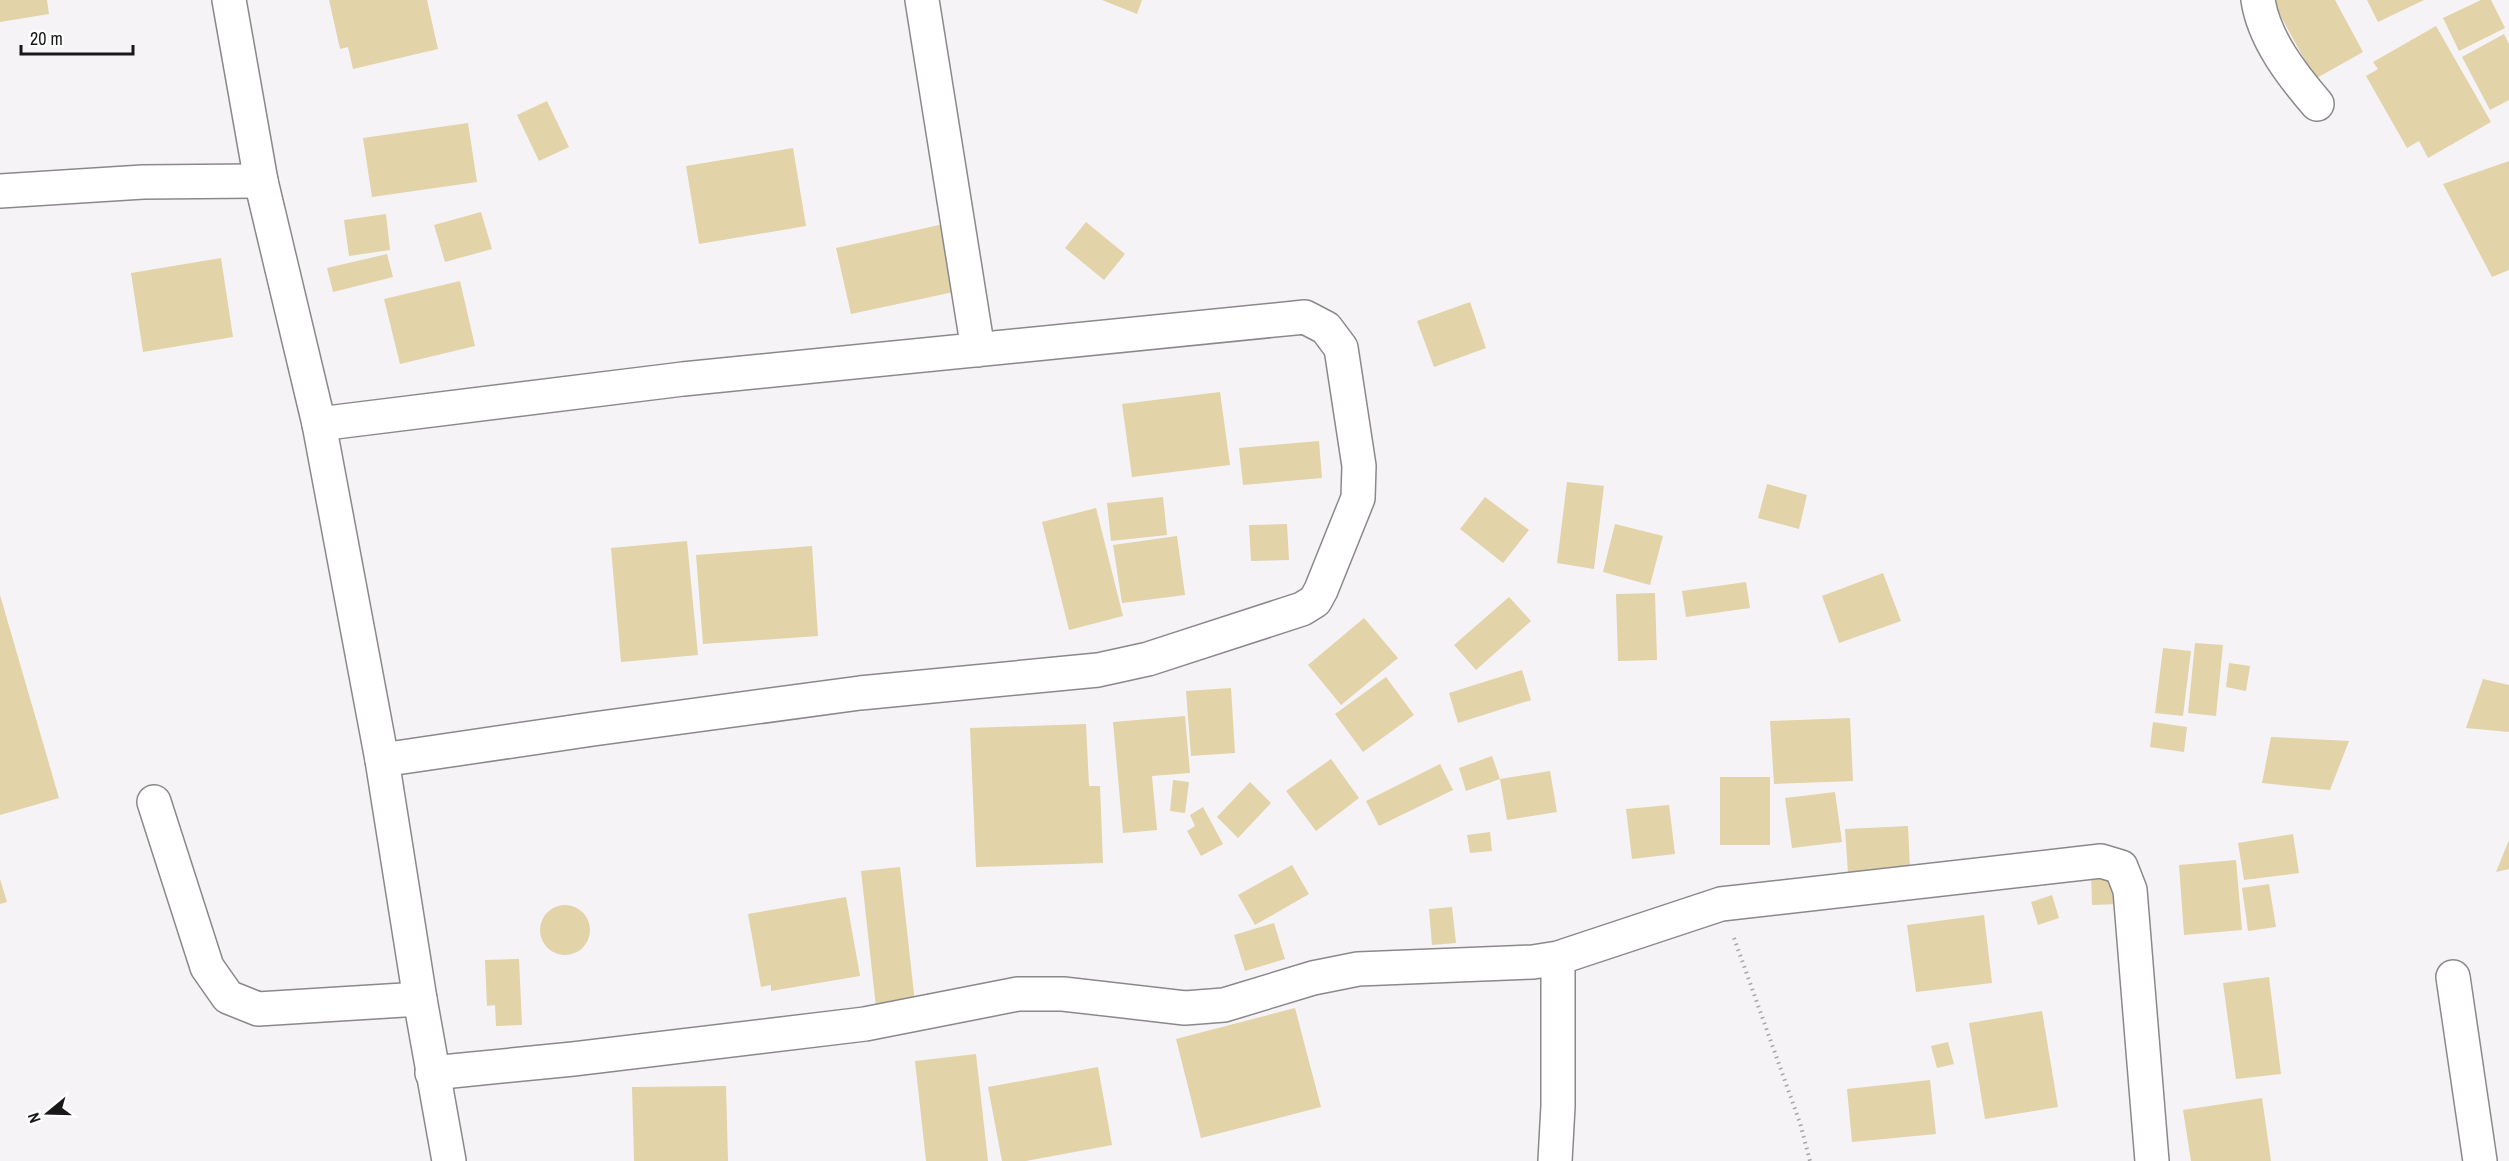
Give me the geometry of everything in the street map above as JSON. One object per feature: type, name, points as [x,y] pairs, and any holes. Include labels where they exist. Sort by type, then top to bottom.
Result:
[{"type":"street","points":[[229,0],[261,181],[320,424],[382,760],[432,1073],[449,1161]]},
{"type":"street","points":[[922,0],[978,350]]},
{"type":"street","points":[[2258,0],[2261,18],[2295,79],[2318,104]]},
{"type":"street","points":[[0,191],[143,182],[261,181]]},
{"type":"street","points":[[320,424],[683,379],[1305,317],[1326,328],[1341,348],[1359,466],[1358,498],[1315,601],[1302,609],[1148,659],[1098,670],[860,693],[382,760]]},
{"type":"street","points":[[154,802],[207,967],[228,997],[258,1009],[420,999]]},
{"type":"street","points":[[432,1073],[573,1059],[865,1024],[1018,994],[1064,994],[1185,1008],[1224,1005],[1313,978],[1358,969],[1533,962],[1558,958],[1721,904],[2101,861],[2121,867],[2130,890],[2152,1161]]},
{"type":"street","points":[[1555,1161],[1558,1106],[1558,958]]},
{"type":"street","points":[[2453,977],[2480,1161]]},
{"type":"path","points":[[1721,904],[1800,1123],[1810,1161]]},
{"type":"building","points":[[0,0],[47,0],[49,14],[0,22]]},
{"type":"building","points":[[329,0],[427,0],[438,49],[353,69],[348,47],[340,49]]},
{"type":"building","points":[[1102,0],[1142,0],[1137,14]]},
{"type":"building","points":[[2272,0],[2335,0],[2363,52],[2315,79]]},
{"type":"building","points":[[2367,0],[2424,0],[2378,22]]},
{"type":"building","points":[[2481,0],[2491,0],[2505,28],[2459,51],[2443,18]]},
{"type":"building","points":[[2436,26],[2491,122],[2428,158],[2419,141],[2407,148],[2366,76],[2378,69],[2373,62]]},
{"type":"building","points":[[2504,34],[2509,44],[2509,100],[2490,110],[2462,57]]},
{"type":"building","points":[[547,101],[569,147],[539,161],[517,115]]},
{"type":"building","points":[[468,123],[477,182],[372,197],[363,138]]},
{"type":"building","points":[[793,148],[806,226],[699,244],[686,166]]},
{"type":"building","points":[[2509,161],[2509,270],[2492,277],[2443,184]]},
{"type":"building","points":[[481,212],[492,249],[445,262],[434,225]]},
{"type":"building","points":[[386,214],[390,250],[349,256],[344,220]]},
{"type":"building","points":[[1086,222],[1125,254],[1104,280],[1065,248]]},
{"type":"building","points":[[948,223],[963,290],[851,314],[836,248]]},
{"type":"building","points":[[387,254],[393,277],[333,292],[327,268]]},
{"type":"building","points":[[221,258],[233,337],[143,352],[131,273]]},
{"type":"building","points":[[460,281],[475,346],[400,364],[384,299]]},
{"type":"building","points":[[1470,302],[1486,348],[1434,367],[1417,321]]},
{"type":"building","points":[[1220,392],[1230,465],[1132,477],[1122,404]]},
{"type":"building","points":[[1319,441],[1322,478],[1243,485],[1239,448]]},
{"type":"building","points":[[1567,482],[1604,486],[1594,569],[1557,563]]},
{"type":"building","points":[[1767,484],[1807,495],[1799,529],[1758,518]]},
{"type":"building","points":[[1163,497],[1167,535],[1111,541],[1107,503]]},
{"type":"building","points":[[1485,497],[1529,530],[1503,563],[1460,529]]},
{"type":"building","points":[[1096,508],[1123,616],[1069,630],[1042,522]]},
{"type":"building","points":[[1287,524],[1289,560],[1251,561],[1249,525]]},
{"type":"building","points":[[1615,524],[1663,536],[1650,585],[1603,572]]},
{"type":"building","points":[[1177,536],[1185,595],[1122,603],[1113,545]]},
{"type":"building","points":[[687,541],[698,655],[621,662],[611,548]]},
{"type":"building","points":[[812,546],[818,636],[703,644],[696,555]]},
{"type":"building","points":[[1883,573],[1901,621],[1839,643],[1822,596]]},
{"type":"building","points":[[1746,582],[1750,608],[1686,617],[1682,591]]},
{"type":"building","points":[[1655,593],[1657,660],[1618,661],[1616,594]]},
{"type":"building","points":[[0,595],[59,798],[0,815]]},
{"type":"building","points":[[1509,597],[1531,621],[1476,670],[1454,645]]},
{"type":"building","points":[[1364,618],[1398,658],[1341,705],[1308,665]]},
{"type":"building","points":[[2195,643],[2223,645],[2216,716],[2188,713]]},
{"type":"building","points":[[2163,648],[2191,651],[2183,716],[2155,713]]},
{"type":"building","points":[[2229,663],[2250,666],[2246,691],[2226,687]]},
{"type":"building","points":[[1522,670],[1531,700],[1458,723],[1449,693]]},
{"type":"building","points":[[1386,677],[1414,715],[1363,752],[1335,714]]},
{"type":"building","points":[[2483,679],[2509,685],[2509,732],[2466,728]]},
{"type":"building","points":[[1231,688],[1235,753],[1191,756],[1186,691]]},
{"type":"building","points":[[1185,716],[1190,773],[1152,776],[1157,830],[1123,833],[1113,722]]},
{"type":"building","points":[[1850,718],[1853,781],[1774,784],[1770,721]]},
{"type":"building","points":[[2153,722],[2187,727],[2184,752],[2150,747]]},
{"type":"building","points":[[1086,724],[1089,786],[1100,786],[1103,863],[976,867],[970,728]]},
{"type":"building","points":[[2271,737],[2349,741],[2330,790],[2262,783]]},
{"type":"building","points":[[1492,756],[1500,779],[1466,791],[1459,768]]},
{"type":"building","points":[[1331,759],[1359,798],[1316,831],[1286,791]]},
{"type":"building","points":[[1440,764],[1453,790],[1379,826],[1366,801]]},
{"type":"building","points":[[1550,771],[1557,812],[1507,820],[1500,779]]},
{"type":"building","points":[[1720,777],[1770,777],[1770,845],[1720,845]]},
{"type":"building","points":[[1173,780],[1189,782],[1185,813],[1170,811]]},
{"type":"building","points":[[1250,782],[1271,803],[1238,838],[1217,817]]},
{"type":"building","points":[[1835,792],[1842,842],[1792,848],[1785,798]]},
{"type":"building","points":[[1669,805],[1675,854],[1632,859],[1626,809]]},
{"type":"building","points":[[1203,807],[1223,844],[1201,856],[1187,831],[1195,826],[1190,815]]},
{"type":"building","points":[[1908,826],[1910,869],[1848,873],[1845,829]]},
{"type":"building","points":[[1490,832],[1492,851],[1470,853],[1467,835]]},
{"type":"building","points":[[2293,834],[2299,873],[2244,880],[2238,843]]},
{"type":"building","points":[[2509,840],[2509,869],[2496,872]]},
{"type":"building","points":[[2236,860],[2242,930],[2184,935],[2179,865]]},
{"type":"building","points":[[1292,865],[1309,894],[1255,925],[1238,895]]},
{"type":"building","points":[[900,867],[915,1003],[876,1007],[861,871]]},
{"type":"building","points":[[2117,872],[2119,904],[2092,905],[2091,873]]},
{"type":"building","points":[[0,879],[7,902],[0,904]]},
{"type":"building","points":[[2269,884],[2276,927],[2248,931],[2242,888]]},
{"type":"building","points":[[2052,895],[2059,918],[2038,925],[2031,902]]},
{"type":"building","points":[[846,897],[860,976],[771,991],[771,985],[761,987],[748,914]]},
{"type":"building","points":[[560,905],[570,905],[583,912],[590,925],[590,935],[583,948],[570,955],[560,955],[551,951],[544,944],[540,935],[540,925],[544,916],[551,909]]},
{"type":"building","points":[[1452,907],[1456,943],[1432,945],[1429,909]]},
{"type":"building","points":[[1984,915],[1992,983],[1916,992],[1907,925]]},
{"type":"building","points":[[1274,923],[1285,959],[1245,971],[1234,935]]},
{"type":"building","points":[[519,959],[522,1025],[496,1026],[495,1005],[487,1006],[485,960]]},
{"type":"building","points":[[2269,977],[2281,1074],[2236,1079],[2223,983]]},
{"type":"building","points":[[1295,1008],[1321,1107],[1201,1138],[1176,1039]]},
{"type":"building","points":[[2042,1011],[2058,1107],[1985,1119],[1969,1023]]},
{"type":"building","points":[[1948,1042],[1954,1064],[1937,1068],[1931,1046]]},
{"type":"building","points":[[976,1054],[988,1161],[926,1161],[915,1061]]},
{"type":"building","points":[[1098,1067],[1112,1145],[1026,1161],[1002,1161],[988,1087]]},
{"type":"building","points":[[1930,1080],[1936,1134],[1852,1142],[1847,1089]]},
{"type":"building","points":[[726,1086],[728,1161],[634,1161],[632,1087]]},
{"type":"building","points":[[2262,1098],[2271,1161],[2191,1161],[2183,1110]]}]
